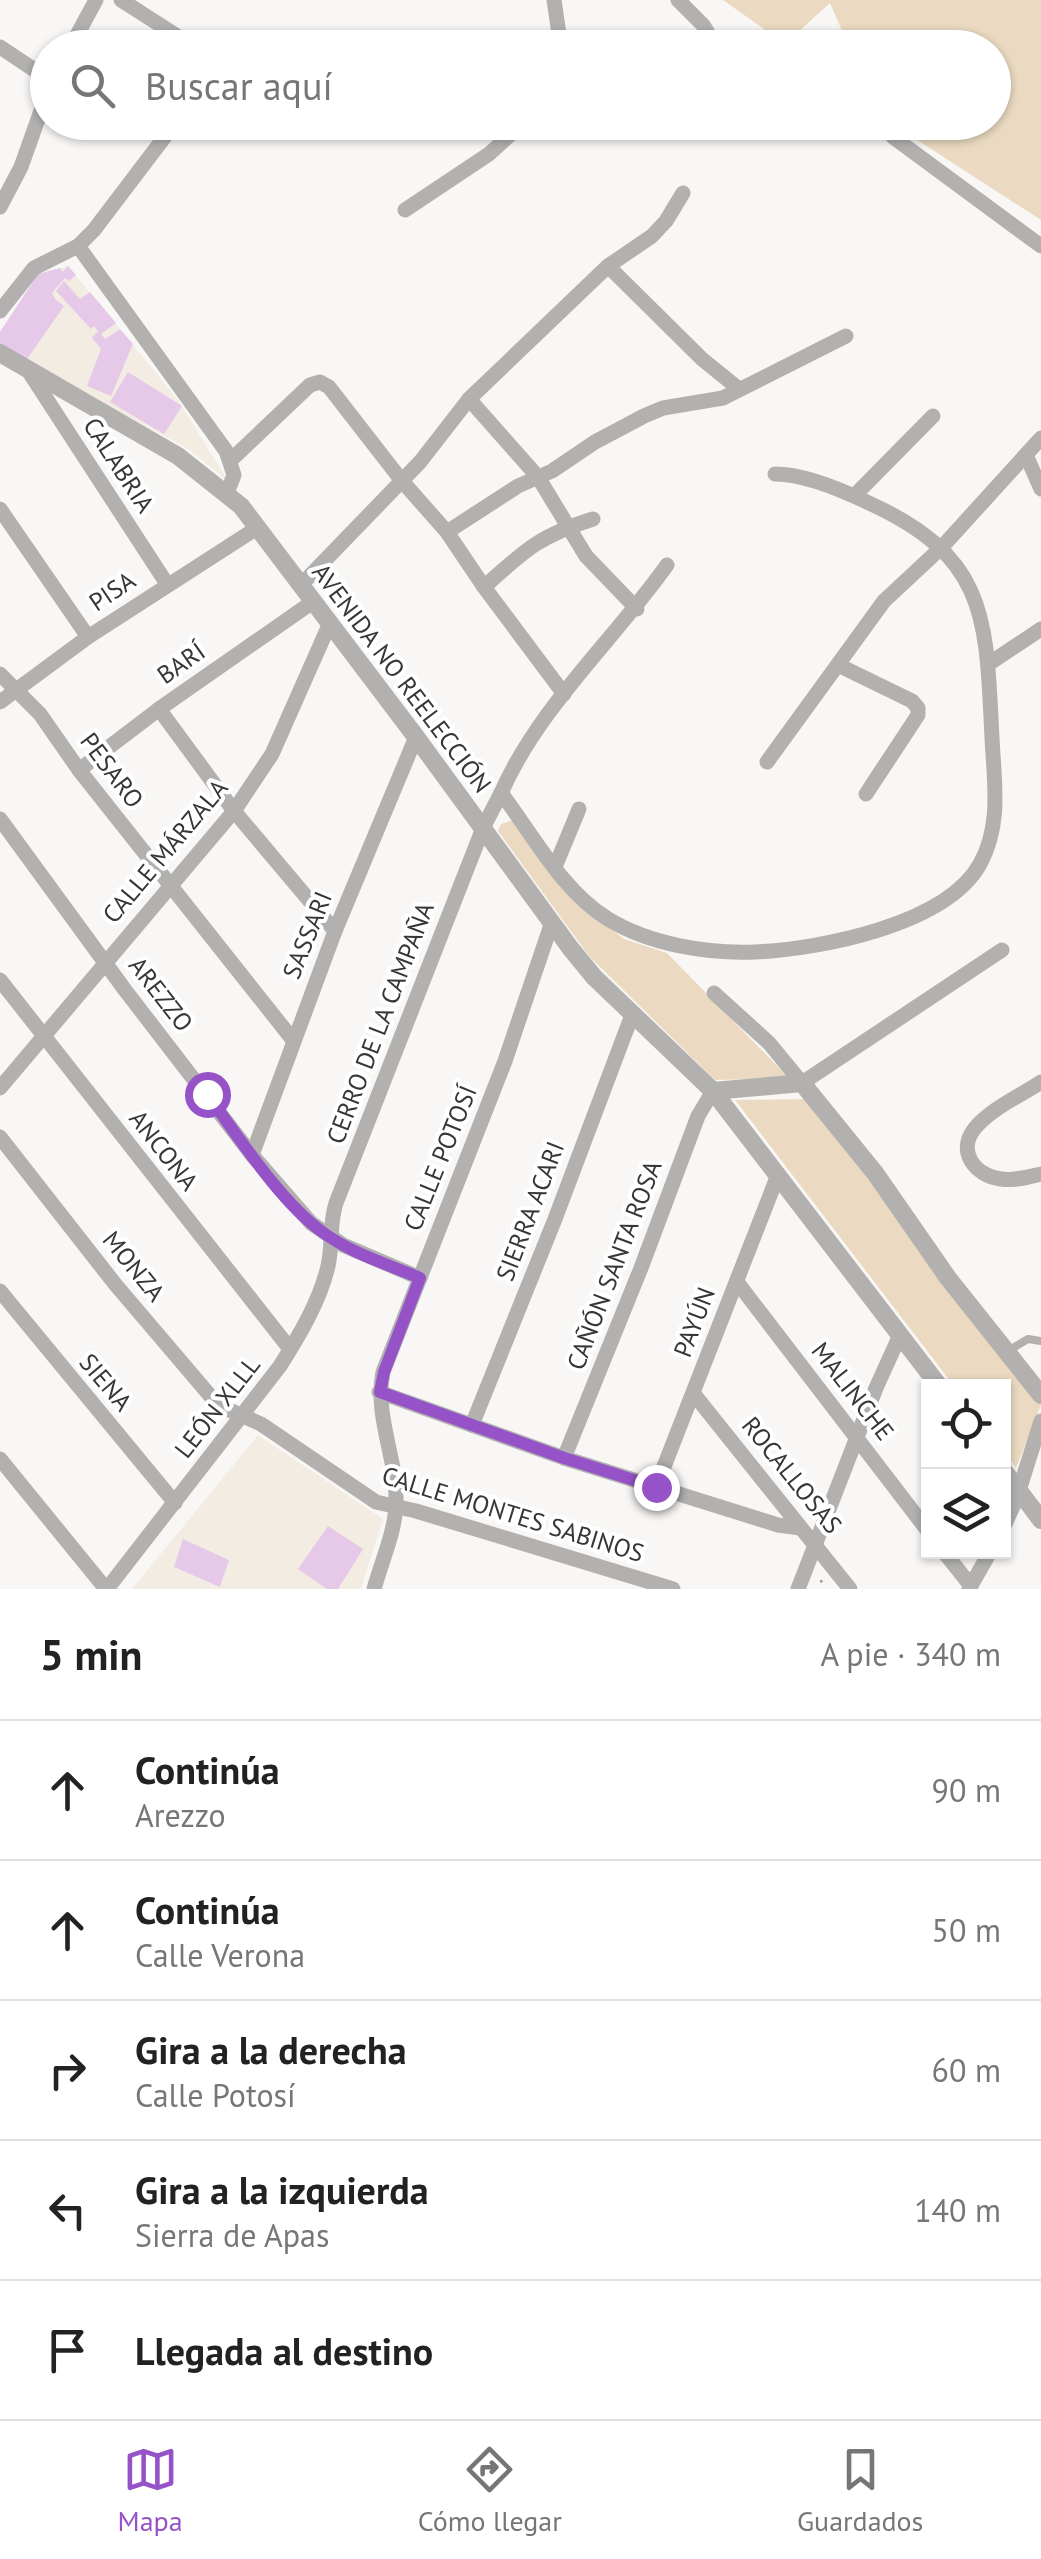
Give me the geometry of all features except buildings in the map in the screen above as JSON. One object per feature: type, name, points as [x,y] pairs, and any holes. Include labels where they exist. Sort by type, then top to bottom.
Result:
[{"type":"street","points":[[80,30],[96,0]]},
{"type":"street","points":[[122,0],[168,30]]},
{"type":"street","points":[[554,0],[558,30]]},
{"type":"street","points":[[678,0],[707,30]]},
{"type":"street","points":[[0,47],[30,67]]},
{"type":"street","points":[[0,206],[31,140]]},
{"type":"street","points":[[0,311],[34,268],[78,246],[94,230],[162,140]]},
{"type":"street","points":[[406,210],[504,140]]},
{"type":"street","points":[[896,140],[1041,246]]},
{"type":"street","points":[[302,584],[402,481],[468,399],[608,266],[652,236],[683,193]]},
{"type":"street","points":[[78,246],[230,460],[234,475],[227,493]]},
{"type":"street","points":[[608,266],[702,359],[739,389]]},
{"type":"street","points":[[447,532],[644,416],[663,408],[723,398],[846,336]]},
{"type":"street","name":"AVENIDA NO REELECCIÓN","points":[[0,353],[178,456],[227,493],[302,584],[594,978],[713,1092],[934,1379]]},
{"type":"street","name":"CALABRIA","points":[[29,372],[166,584]]},
{"type":"street","points":[[230,460],[310,385],[320,382],[329,387],[447,532],[564,694]]},
{"type":"street","points":[[468,399],[538,477],[596,569],[637,608]]},
{"type":"street","points":[[854,496],[933,416]]},
{"type":"street","points":[[767,762],[884,600],[942,547],[1041,438]]},
{"type":"street","points":[[1026,455],[1041,489]]},
{"type":"street","points":[[501,793],[584,900],[624,928],[708,949],[782,950],[876,930],[926,912],[972,877],[992,831],[996,803],[990,663],[974,594],[954,560],[909,523],[854,496],[776,474]]},
{"type":"street","points":[[0,509],[88,637]]},
{"type":"street","points":[[484,588],[547,535],[593,519]]},
{"type":"street","name":"PISA","points":[[0,702],[166,584],[257,528]]},
{"type":"street","name":"CERRO DE LA CAMPAÑA","points":[[330,1237],[336,1203],[483,828],[521,753],[667,566]]},
{"type":"street","name":"BARÍ","points":[[79,770],[158,709],[314,602]]},
{"type":"street","name":"CALLE MÁRZALA","points":[[0,1088],[234,811],[272,754],[330,622]]},
{"type":"street","points":[[990,663],[1041,629]]},
{"type":"street","points":[[838,664],[912,701],[918,708],[918,715],[866,794]]},
{"type":"street","name":"PESARO","points":[[0,674],[40,714],[79,770],[293,1040]]},
{"type":"street","points":[[158,709],[234,811],[335,931]]},
{"type":"street","name":"SASSARI","points":[[252,1155],[335,931],[416,736]]},
{"type":"street","points":[[556,867],[579,810]]},
{"type":"street","name":"AREZZO","points":[[0,819],[252,1155],[311,1223],[330,1237],[420,1278]]},
{"type":"street","name":"CALLE POTOSÍ","points":[[374,1589],[396,1509],[380,1392],[384,1372],[506,1061],[552,922]]},
{"type":"street","points":[[713,1092],[802,1083],[1002,950]]},
{"type":"street","name":"ANCONA","points":[[0,980],[290,1349]]},
{"type":"street","points":[[714,993],[769,1042],[874,1173],[948,1278],[1037,1386]]},
{"type":"street","name":"SIERRA ACARI","points":[[472,1425],[632,1015]]},
{"type":"street","points":[[1041,1082],[982,1120],[970,1135],[967,1149],[975,1168],[992,1177],[1011,1179],[1041,1174]]},
{"type":"street","name":"CAÑÓN SANTA ROSA","points":[[564,1458],[698,1116],[713,1092]]},
{"type":"street","name":"MONZA","points":[[0,1137],[218,1405],[240,1416]]},
{"type":"street","name":"PAYÚN","points":[[656,1487],[778,1175]]},
{"type":"street","name":"LEÓN XLLL","points":[[107,1589],[290,1349],[326,1272],[330,1237]]},
{"type":"street","name":"MALINCHE","points":[[737,1282],[921,1522]]},
{"type":"street","name":"SIENA","points":[[0,1291],[174,1504]]},
{"type":"street","points":[[798,1589],[856,1437],[900,1336]]},
{"type":"street","points":[[380,1392],[564,1458],[778,1525],[800,1528]]},
{"type":"street","name":"ROCALLOSAS","points":[[694,1393],[850,1589]]},
{"type":"street","name":"CALLE MONTES SABINOS","points":[[240,1416],[261,1424],[376,1502],[673,1589]]},
{"type":"street","points":[[1011,1508],[1041,1421]]},
{"type":"street","points":[[0,1458],[107,1589]]},
{"type":"street","points":[[1011,1482],[1041,1520]]},
{"type":"street","points":[[949,1559],[970,1588],[986,1559]]},
{"type":"lane","points":[[1006,1352],[1028,1339],[1041,1342]]},
{"type":"shaded area","points":[[723,0],[1041,0],[1041,220],[917,140],[1011,140],[1011,30],[842,30],[830,3],[800,30],[765,30]]},
{"type":"shaded area","points":[[68,266],[178,400],[228,481],[187,448],[0,348],[0,332],[38,274]]},
{"type":"shaded area","points":[[513,820],[584,908],[624,939],[667,953],[789,1078],[715,1080],[589,956],[498,831],[501,824]]},
{"type":"shaded area","points":[[808,1099],[1041,1405],[1016,1468],[1011,1461],[1011,1379],[949,1379],[735,1100]]},
{"type":"shaded area","points":[[258,1435],[383,1519],[361,1589],[132,1589]]},
{"type":"route","points":[[207,1094],[252,1155],[311,1223],[343,1245],[420,1278],[380,1392],[656,1487]]}]
